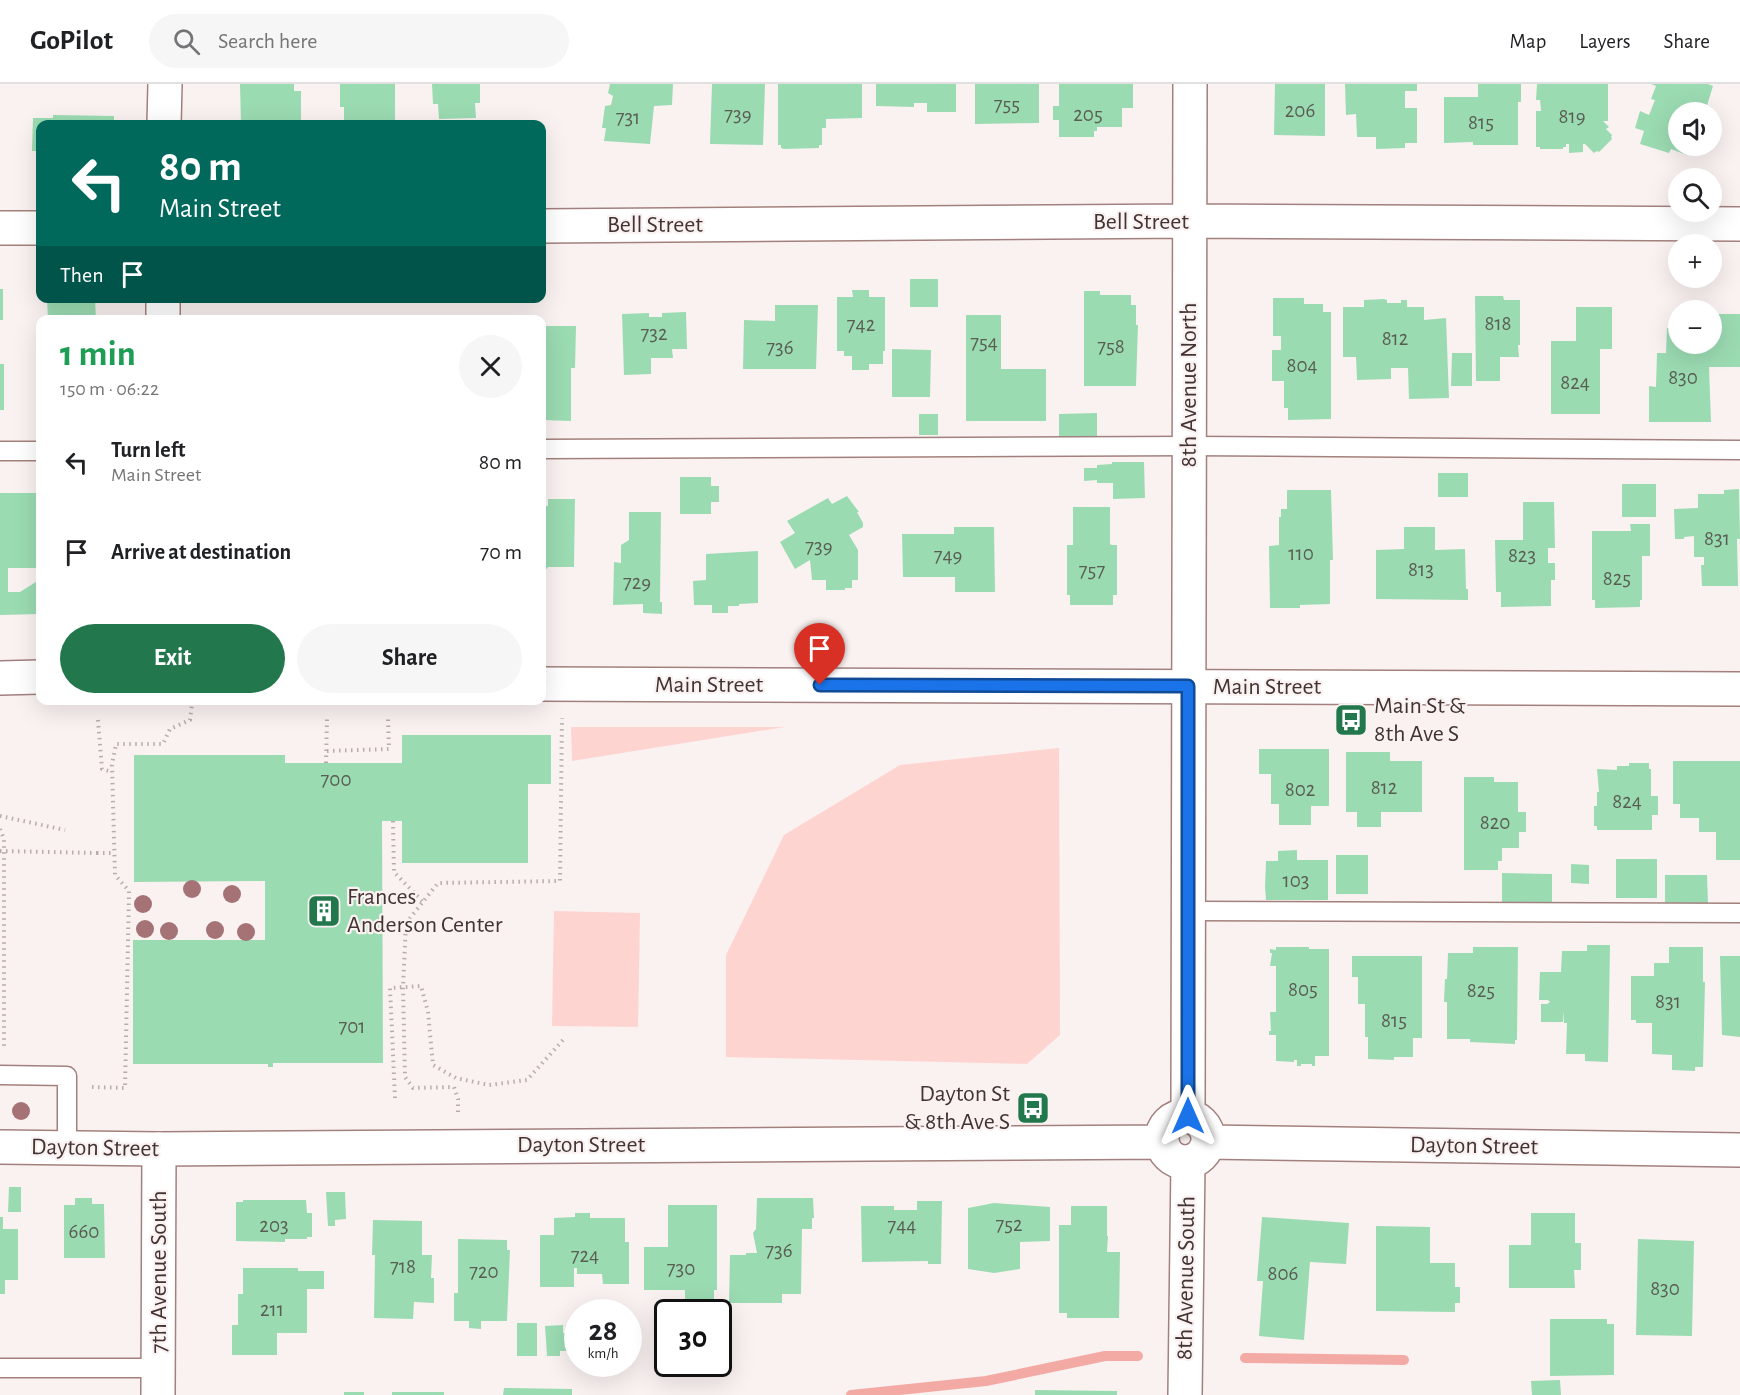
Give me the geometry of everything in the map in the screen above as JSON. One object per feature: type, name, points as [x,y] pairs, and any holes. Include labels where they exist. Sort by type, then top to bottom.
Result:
[{"type":"street","points":[[164,120],[165,84]]},
{"type":"street","name":"8th Avenue North","points":[[1188,686],[1190,84]]},
{"type":"street","name":"Bell Street","points":[[546,226],[1190,221],[1740,224]]},
{"type":"street","points":[[0,228],[36,228]]},
{"type":"street","points":[[0,678],[36,677]]},
{"type":"street","name":"Main Street","points":[[552,684],[1740,689]]},
{"type":"street","points":[[1188,686],[1188,1116]]},
{"type":"street","points":[[1188,1116],[1204,1124],[1208,1133],[1198,1152],[1176,1161],[1168,1155],[1162,1142],[1163,1133],[1168,1123],[1188,1116]]},
{"type":"street","name":"Dayton Street","points":[[0,1147],[159,1149],[1162,1142]]},
{"type":"street","name":"7th Avenue South","points":[[158,1382],[159,1149]]},
{"type":"street","name":"Dayton Street","points":[[1198,1152],[1740,1150]]},
{"type":"street","name":"8th Avenue South","points":[[1185,1395],[1198,1152]]},
{"type":"lane","points":[[546,449],[1189,446],[1740,450]]},
{"type":"lane","points":[[0,451],[36,451]]},
{"type":"lane","points":[[1188,911],[1740,913]]},
{"type":"lane","points":[[0,1076],[67,1076],[67,1148]]},
{"type":"lane","points":[[0,1368],[158,1382]]},
{"type":"path","points":[[455,1146],[458,1099],[454,1087],[413,1088],[405,1077],[403,987],[406,923],[438,883],[560,881],[552,684]]},
{"type":"path","points":[[100,1088],[126,1088],[129,891],[115,875],[112,772],[116,744],[163,744],[170,729],[190,720],[192,705]]},
{"type":"path","points":[[326,763],[327,717]]},
{"type":"path","points":[[327,751],[389,749],[388,717]]},
{"type":"path","points":[[98,720],[102,769],[112,772]]},
{"type":"path","points":[[0,816],[65,830]]},
{"type":"path","points":[[393,821],[394,872],[423,902]]},
{"type":"path","points":[[0,829],[4,839],[2,1009],[4,1052]]},
{"type":"path","points":[[0,851],[114,853]]},
{"type":"path","points":[[395,1098],[390,988],[421,986],[428,1012],[433,1065],[456,1078],[489,1085],[527,1080],[563,1040]]},
{"type":"shaded area","points":[[571,727],[785,727],[572,761]]},
{"type":"shaded area","points":[[1059,748],[1060,1035],[1027,1064],[726,1057],[726,955],[784,835],[900,765]]},
{"type":"shaded area","points":[[554,911],[640,913],[638,1027],[552,1026]]},
{"type":"building","points":[[240,84],[294,84],[294,91],[301,91],[301,120],[241,120]]},
{"type":"building","points":[[340,84],[395,84],[395,120],[344,120],[344,107],[340,107]]},
{"type":"building","points":[[432,84],[480,84],[480,103],[475,103],[476,118],[439,119],[438,104],[433,104]]},
{"type":"building","points":[[610,84],[673,84],[672,105],[654,106],[650,144],[604,141],[606,128],[602,128],[605,106],[611,105],[613,96],[608,93]]},
{"type":"building","points":[[712,84],[765,84],[763,145],[710,144]]},
{"type":"building","points":[[778,84],[862,84],[862,118],[826,119],[826,128],[822,128],[822,145],[819,145],[819,148],[781,148],[781,145],[778,145]]},
{"type":"building","points":[[876,84],[956,84],[956,112],[927,112],[927,103],[914,103],[914,107],[876,106]]},
{"type":"building","points":[[975,84],[1039,84],[1039,123],[975,124]]},
{"type":"building","points":[[1059,84],[1133,84],[1133,108],[1122,108],[1122,127],[1097,127],[1094,137],[1059,137],[1059,120],[1053,120],[1053,106],[1059,106]]},
{"type":"building","points":[[1275,84],[1325,84],[1325,136],[1274,135]]},
{"type":"building","points":[[1345,84],[1417,84],[1417,91],[1405,91],[1405,108],[1417,108],[1417,143],[1405,143],[1405,148],[1376,149],[1376,137],[1357,137],[1356,114],[1346,115]]},
{"type":"building","points":[[1478,84],[1521,84],[1521,102],[1518,102],[1518,145],[1444,143],[1444,97],[1478,97]]},
{"type":"building","points":[[1537,84],[1608,84],[1608,121],[1603,121],[1609,127],[1606,129],[1612,135],[1612,139],[1599,152],[1594,153],[1585,144],[1583,144],[1583,152],[1569,153],[1569,144],[1566,144],[1563,149],[1536,147],[1536,111],[1541,111],[1540,100],[1536,100]]},
{"type":"building","points":[[1651,84],[1708,84],[1713,86],[1708,102],[1668,102],[1668,153],[1640,144],[1644,131],[1635,128],[1640,111],[1649,115],[1655,100],[1651,99],[1656,86]]},
{"type":"building","points":[[53,115],[114,116],[114,120],[36,120],[36,151],[32,151],[33,118],[53,118]]},
{"type":"building","points":[[910,279],[938,279],[938,307],[910,307]]},
{"type":"building","points":[[0,289],[3,289],[3,320],[0,320]]},
{"type":"building","points":[[852,290],[869,290],[869,297],[885,297],[883,364],[869,364],[869,370],[852,370],[852,356],[844,356],[844,351],[837,351],[837,297],[853,297]]},
{"type":"building","points":[[1084,291],[1100,291],[1100,295],[1131,295],[1131,305],[1136,305],[1136,325],[1138,325],[1136,386],[1084,386]]},
{"type":"building","points":[[1475,296],[1503,296],[1504,300],[1520,300],[1519,357],[1500,357],[1500,381],[1476,381]]},
{"type":"building","points":[[1273,298],[1304,298],[1304,304],[1323,304],[1323,312],[1331,312],[1331,419],[1288,420],[1288,408],[1284,408],[1284,381],[1272,381],[1272,350],[1281,350],[1281,336],[1273,336]]},
{"type":"building","points":[[1384,299],[1387,303],[1401,303],[1401,300],[1407,300],[1407,307],[1424,307],[1424,320],[1446,318],[1449,398],[1409,399],[1408,368],[1391,368],[1391,379],[1357,380],[1356,357],[1343,357],[1343,307],[1364,307],[1364,300]]},
{"type":"building","points":[[47,303],[95,303],[96,315],[48,315]]},
{"type":"building","points":[[775,305],[818,305],[816,369],[743,369],[744,320],[775,321]]},
{"type":"building","points":[[1576,307],[1612,307],[1612,349],[1600,349],[1600,414],[1551,414],[1551,341],[1576,341]]},
{"type":"building","points":[[686,312],[687,349],[672,349],[673,358],[651,358],[651,374],[624,375],[622,314],[649,313],[649,317],[662,317],[662,313]]},
{"type":"building","points":[[1722,314],[1740,314],[1740,367],[1709,367],[1711,422],[1649,422],[1649,386],[1656,387],[1657,353],[1666,353],[1667,328],[1668,354],[1722,354]]},
{"type":"building","points":[[966,315],[1001,315],[1001,369],[1046,369],[1046,421],[966,421]]},
{"type":"building","points":[[546,326],[576,326],[575,368],[571,368],[571,421],[546,420]]},
{"type":"building","points":[[892,349],[931,350],[930,397],[892,397]]},
{"type":"building","points":[[1452,353],[1472,353],[1472,386],[1451,386]]},
{"type":"building","points":[[0,364],[4,364],[4,410],[0,410]]},
{"type":"building","points":[[1097,413],[1097,439],[1059,439],[1059,414]]},
{"type":"building","points":[[919,414],[938,414],[938,435],[919,435]]},
{"type":"building","points":[[1112,462],[1144,462],[1145,498],[1113,499],[1113,483],[1097,483],[1097,480],[1084,481],[1084,468],[1097,468],[1097,465],[1112,464]]},
{"type":"building","points":[[1438,473],[1468,473],[1468,497],[1438,497]]},
{"type":"building","points":[[680,477],[711,477],[711,486],[719,486],[719,502],[711,502],[711,514],[680,514]]},
{"type":"building","points":[[1622,484],[1656,484],[1656,517],[1622,517]]},
{"type":"building","points":[[1739,489],[1738,586],[1702,586],[1701,565],[1704,565],[1704,557],[1694,557],[1694,536],[1675,539],[1674,509],[1698,508],[1698,494],[1724,494],[1724,490]]},
{"type":"building","points":[[1287,490],[1331,490],[1333,560],[1330,560],[1330,604],[1300,605],[1300,608],[1270,608],[1269,546],[1279,545],[1279,517],[1281,517],[1281,509],[1287,509]]},
{"type":"building","points":[[0,493],[36,493],[36,568],[8,568],[8,592],[20,592],[36,582],[36,614],[0,615]]},
{"type":"building","points":[[847,496],[859,512],[857,512],[863,523],[863,527],[849,535],[858,550],[858,580],[852,580],[852,588],[826,590],[826,580],[812,580],[810,560],[795,569],[780,542],[795,533],[787,521],[828,498],[832,504]]},
{"type":"building","points":[[548,499],[575,499],[574,567],[548,567],[546,569],[546,506],[548,506]]},
{"type":"building","points":[[1523,502],[1554,502],[1555,548],[1548,548],[1548,563],[1555,563],[1555,580],[1551,580],[1551,606],[1501,607],[1501,592],[1496,592],[1495,540],[1523,540]]},
{"type":"building","points":[[1073,507],[1110,507],[1110,544],[1117,545],[1117,595],[1113,595],[1113,605],[1070,605],[1070,595],[1067,595],[1067,545],[1073,545]]},
{"type":"building","points":[[629,512],[661,512],[660,602],[662,602],[662,614],[643,613],[643,604],[613,605],[614,562],[621,563],[621,545],[629,540]]},
{"type":"building","points":[[1630,524],[1650,524],[1650,556],[1642,556],[1640,607],[1595,608],[1595,600],[1592,600],[1592,531],[1631,531]]},
{"type":"building","points":[[954,527],[994,527],[995,592],[955,592],[955,577],[903,577],[902,534],[954,534]]},
{"type":"building","points":[[1404,527],[1435,527],[1435,550],[1465,549],[1468,600],[1376,599],[1376,550],[1404,549]]},
{"type":"building","points":[[758,551],[758,603],[728,606],[728,613],[712,613],[712,605],[694,605],[693,581],[706,580],[706,554]]},
{"type":"building","name":"Frances Anderson Center","points":[[402,735],[551,735],[551,784],[528,784],[528,863],[402,863],[402,821],[382,821],[383,1063],[273,1063],[273,1067],[268,1067],[268,1064],[133,1064],[133,940],[265,940],[265,881],[134,882],[134,755],[285,755],[285,763],[402,763]]},
{"type":"building","points":[[1259,749],[1329,749],[1329,806],[1311,806],[1311,825],[1279,825],[1279,804],[1271,804],[1271,774],[1259,774]]},
{"type":"building","points":[[1346,752],[1390,752],[1390,761],[1422,761],[1422,812],[1381,812],[1381,827],[1357,827],[1357,812],[1346,812]]},
{"type":"building","points":[[1673,761],[1740,761],[1740,860],[1716,860],[1716,832],[1699,832],[1699,818],[1680,818],[1680,804],[1673,804]]},
{"type":"building","points":[[1629,763],[1649,763],[1651,796],[1658,796],[1658,815],[1652,815],[1652,830],[1597,830],[1597,826],[1594,826],[1594,806],[1597,806],[1597,792],[1599,792],[1597,769],[1617,770],[1617,766],[1629,766]]},
{"type":"building","points":[[1464,777],[1494,777],[1494,782],[1518,782],[1518,812],[1526,812],[1526,832],[1519,832],[1519,848],[1502,848],[1502,861],[1498,861],[1498,870],[1464,870]]},
{"type":"building","points":[[1297,850],[1297,860],[1328,860],[1328,900],[1266,900],[1266,861],[1278,861],[1278,851]]},
{"type":"building","points":[[1336,855],[1368,855],[1368,894],[1336,894]]},
{"type":"building","points":[[1616,859],[1657,859],[1657,898],[1616,898]]},
{"type":"building","points":[[1571,864],[1589,865],[1589,884],[1571,883]]},
{"type":"building","points":[[1502,873],[1552,874],[1552,903],[1502,902]]},
{"type":"building","points":[[1665,875],[1707,875],[1708,903],[1665,903]]},
{"type":"building","points":[[1587,945],[1610,945],[1608,1062],[1585,1061],[1585,1054],[1566,1054],[1567,1023],[1564,1023],[1564,1011],[1563,1022],[1541,1022],[1541,1004],[1550,1002],[1539,1000],[1540,972],[1561,972],[1562,951],[1587,951]]},
{"type":"building","points":[[1276,947],[1329,949],[1329,1056],[1315,1056],[1315,1066],[1301,1064],[1297,1066],[1297,1060],[1294,1062],[1276,1061],[1276,1035],[1269,1035],[1269,1031],[1271,1031],[1270,1012],[1276,1012],[1276,966],[1270,966],[1272,953],[1270,949],[1276,950]]},
{"type":"building","points":[[1473,947],[1518,947],[1517,1040],[1515,1044],[1447,1039],[1447,1002],[1444,1002],[1448,953],[1473,953]]},
{"type":"building","points":[[1669,947],[1703,947],[1703,982],[1705,982],[1703,1067],[1695,1067],[1695,1071],[1672,1070],[1672,1055],[1652,1054],[1652,1023],[1636,1023],[1636,1020],[1631,1020],[1631,976],[1654,976],[1654,963],[1669,963]]},
{"type":"building","points":[[1352,956],[1422,956],[1422,1038],[1413,1038],[1413,1057],[1394,1057],[1394,1060],[1368,1059],[1365,1004],[1358,1004],[1358,977],[1352,977]]},
{"type":"building","points":[[1720,956],[1740,956],[1740,1037],[1722,1035]]},
{"type":"building","points":[[9,1187],[21,1187],[21,1212],[8,1212]]},
{"type":"building","points":[[326,1192],[345,1192],[346,1219],[335,1220],[335,1226],[328,1226]]},
{"type":"building","points":[[75,1198],[92,1198],[92,1204],[104,1204],[105,1258],[64,1258],[64,1205],[75,1205]]},
{"type":"building","points":[[757,1198],[813,1198],[812,1229],[802,1229],[801,1294],[782,1294],[782,1303],[732,1303],[732,1299],[729,1299],[730,1255],[757,1253],[753,1233],[756,1229]]},
{"type":"building","points":[[243,1200],[306,1200],[307,1213],[312,1213],[312,1237],[285,1239],[285,1242],[236,1241],[236,1202],[243,1202]]},
{"type":"building","points":[[917,1201],[942,1201],[941,1264],[928,1264],[928,1261],[862,1262],[861,1206],[894,1206],[894,1210],[917,1210]]},
{"type":"building","points":[[994,1203],[1050,1207],[1050,1241],[1020,1242],[1020,1269],[994,1273],[968,1269],[968,1208]]},
{"type":"building","points":[[668,1205],[717,1205],[717,1290],[714,1290],[714,1299],[685,1299],[685,1290],[644,1290],[644,1247],[668,1247]]},
{"type":"building","points":[[1071,1206],[1107,1206],[1107,1252],[1120,1252],[1119,1318],[1067,1318],[1067,1313],[1059,1313],[1059,1225],[1071,1225]]},
{"type":"building","points":[[575,1213],[590,1213],[590,1218],[625,1218],[625,1242],[629,1242],[629,1284],[603,1284],[602,1274],[577,1274],[577,1268],[574,1268],[574,1287],[540,1287],[540,1235],[554,1235],[554,1218],[575,1217]]},
{"type":"building","points":[[1531,1213],[1575,1213],[1575,1243],[1581,1243],[1581,1270],[1574,1270],[1575,1288],[1509,1288],[1509,1245],[1531,1245]]},
{"type":"building","points":[[0,1217],[3,1217],[3,1229],[18,1229],[18,1280],[5,1280],[5,1294],[0,1294]]},
{"type":"building","points":[[1262,1217],[1349,1223],[1346,1264],[1310,1262],[1304,1340],[1259,1336],[1263,1281],[1257,1281]]},
{"type":"building","points":[[373,1220],[422,1221],[422,1255],[432,1255],[431,1278],[434,1278],[434,1303],[414,1302],[413,1319],[374,1318]]},
{"type":"building","points":[[1376,1226],[1430,1227],[1430,1263],[1455,1263],[1455,1287],[1460,1287],[1460,1303],[1455,1303],[1455,1312],[1376,1311]]},
{"type":"building","points":[[458,1239],[507,1240],[507,1250],[510,1250],[507,1321],[481,1321],[481,1329],[469,1328],[469,1321],[454,1321],[454,1293],[458,1293]]},
{"type":"building","points":[[1638,1239],[1694,1241],[1692,1336],[1636,1335]]},
{"type":"building","points":[[243,1268],[298,1268],[298,1271],[324,1271],[324,1289],[307,1289],[307,1333],[277,1333],[277,1355],[232,1355],[232,1325],[238,1325],[238,1294],[243,1294]]},
{"type":"building","points":[[1550,1319],[1607,1319],[1607,1324],[1614,1324],[1614,1375],[1550,1376]]},
{"type":"building","points":[[517,1323],[537,1323],[537,1356],[517,1356]]},
{"type":"building","points":[[563,1325],[564,1351],[560,1351],[560,1356],[547,1356],[545,1326]]},
{"type":"building","points":[[1560,1380],[1561,1395],[1532,1395],[1531,1381]]},
{"type":"building","points":[[504,1388],[572,1389],[572,1395],[503,1395]]},
{"type":"building","points":[[1035,1390],[1117,1391],[1117,1395],[1035,1395]]},
{"type":"building","points":[[344,1392],[364,1392],[364,1395],[344,1395]]},
{"type":"building","points":[[392,1392],[444,1392],[444,1395],[392,1395]]},
{"type":"waterway","points":[[851,1395],[986,1381],[1105,1356],[1138,1356]]},
{"type":"waterway","points":[[1245,1358],[1404,1360]]},
{"type":"place","name":"Main St & 8th Ave S","points":[[1351,720]]},
{"type":"place","name":"Frances Anderson Center","points":[[324,911]]},
{"type":"place","name":"Dayton St & 8th Ave S","points":[[1033,1108]]},
{"type":"route","points":[[820,685],[1188,686],[1188,1116]]}]
